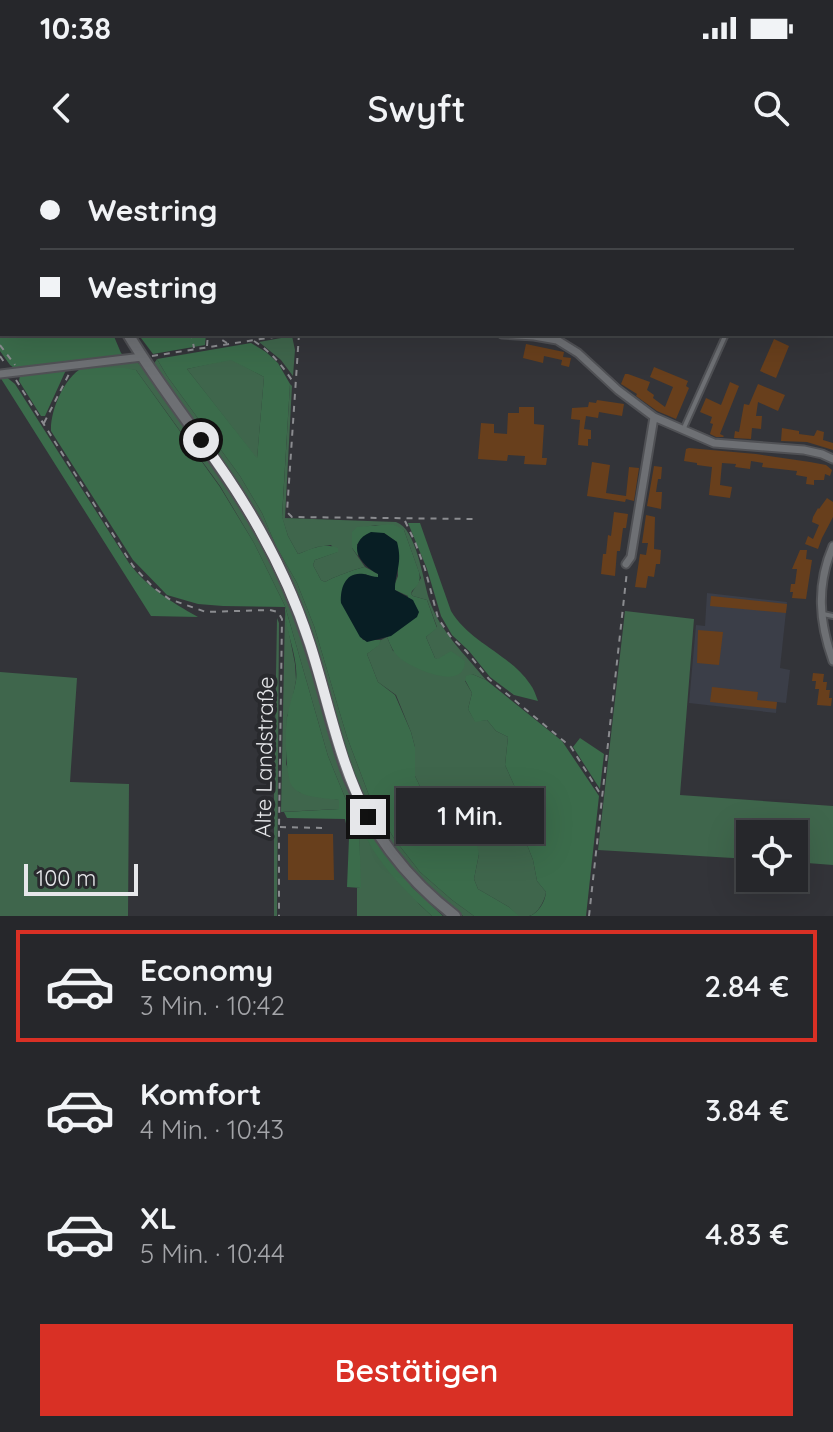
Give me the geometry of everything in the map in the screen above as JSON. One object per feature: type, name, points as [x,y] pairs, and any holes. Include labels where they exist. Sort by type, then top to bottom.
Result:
[{"type":"main road","points":[[129,336],[233,484],[276,560],[310,644],[342,759],[368,817],[408,873],[455,916]]},
{"type":"street","points":[[534,336],[557,340],[578,353],[618,390],[654,417],[714,443],[804,450],[833,459]]},
{"type":"street","points":[[0,374],[142,357]]},
{"type":"street","points":[[626,564],[631,557],[654,417]]},
{"type":"street","points":[[833,546],[821,590],[824,632],[833,661]]},
{"type":"lane","points":[[683,430],[725,336]]},
{"type":"lane","points":[[821,613],[833,616]]},
{"type":"path","points":[[191,336],[194,349]]},
{"type":"path","points":[[207,347],[210,336]]},
{"type":"path","points":[[214,336],[229,344]]},
{"type":"path","points":[[142,357],[280,336]]},
{"type":"path","points":[[299,336],[287,512],[292,517],[476,519]]},
{"type":"path","points":[[253,340],[281,363],[294,385]]},
{"type":"path","points":[[0,356],[44,424]]},
{"type":"path","points":[[44,424],[72,366]]},
{"type":"path","name":"Alte Landstraße","points":[[44,424],[133,566],[153,587],[169,599],[206,612],[265,609],[278,612],[282,619],[279,916]]},
{"type":"path","points":[[403,519],[425,569],[438,618],[450,636],[489,679],[571,747],[602,796]]},
{"type":"path","points":[[589,916],[626,564]]},
{"type":"path","points":[[279,827],[326,828]]},
{"type":"shaded area","points":[[707,593],[787,602],[780,668],[790,670],[786,703],[777,702],[776,713],[689,703],[696,625],[705,626]]},
{"type":"green space","points":[[0,336],[114,336],[125,357],[17,370],[0,351]]},
{"type":"green space","points":[[140,336],[206,336],[205,345],[153,354]]},
{"type":"green space","points":[[292,336],[295,350],[293,376],[281,360],[259,342]]},
{"type":"green space","points":[[251,343],[278,363],[290,384],[282,516],[288,536],[298,554],[323,546],[338,548],[338,552],[315,560],[313,565],[325,582],[365,567],[378,574],[374,578],[365,574],[354,624],[363,640],[381,640],[367,654],[378,682],[395,695],[411,732],[415,747],[415,776],[423,793],[460,818],[477,845],[479,854],[474,879],[478,889],[519,916],[474,916],[420,872],[395,840],[370,798],[297,583],[240,476],[157,359]],"holes":[[[231,360],[264,377],[257,458],[187,369]]]},
{"type":"green space","points":[[157,359],[240,476],[297,583],[370,798],[395,840],[420,872],[474,916],[463,916],[422,882],[390,844],[365,802],[274,547],[238,485],[157,372],[153,365]]},
{"type":"green space","points":[[231,359],[264,377],[257,459],[187,369]]},
{"type":"green space","points":[[135,362],[141,364],[235,495],[276,569],[297,618],[373,833],[365,832],[419,904],[432,916],[357,916],[359,824],[328,756],[285,606],[254,543],[220,486],[136,370],[82,368]]},
{"type":"green space","points":[[82,368],[136,370],[220,487],[254,543],[285,606],[328,756],[359,824],[361,888],[347,887],[349,838],[345,819],[287,818],[284,812],[339,809],[339,800],[301,793],[290,781],[286,723],[296,672],[285,607],[198,604],[167,595],[133,560],[51,431],[59,396],[69,379]]},
{"type":"green space","points":[[66,370],[45,416],[41,416],[19,381],[20,375]]},
{"type":"green space","points":[[5,376],[15,384],[129,563],[152,587],[198,617],[151,616],[0,377]]},
{"type":"green space","points":[[290,384],[285,518],[396,522],[409,534],[434,611],[454,642],[486,680],[472,674],[465,681],[472,693],[468,709],[475,721],[487,720],[496,731],[508,737],[505,765],[514,785],[522,832],[537,881],[546,892],[532,915],[517,916],[509,907],[478,889],[474,879],[479,854],[444,805],[423,793],[415,776],[415,747],[411,732],[396,695],[378,682],[367,654],[387,637],[393,651],[437,659],[426,637],[437,627],[427,600],[411,594],[421,578],[404,530],[376,525],[366,527],[352,548],[365,567],[325,582],[313,565],[315,560],[337,552],[331,545],[298,554],[288,536],[282,517]]},
{"type":"green space","points":[[408,523],[420,523],[451,611],[459,622],[522,674],[538,701],[514,695],[490,677],[452,635],[441,616],[427,569]]},
{"type":"green space","points":[[393,524],[404,530],[419,572],[419,582],[411,594],[427,600],[437,628],[426,637],[435,658],[451,651],[465,661],[463,670],[457,675],[448,677],[427,672],[407,663],[392,649],[387,637],[391,635],[408,596],[395,590],[394,586],[398,576],[397,542],[384,533],[357,544],[358,556],[352,548],[352,532],[357,527]]},
{"type":"green space","points":[[625,611],[694,619],[680,795],[833,806],[833,865],[808,863],[808,820],[736,820],[736,858],[598,850]]},
{"type":"green space","points":[[285,613],[296,680],[287,716],[286,764],[299,792],[339,800],[339,809],[281,812]]},
{"type":"green space","points":[[277,618],[277,916],[274,916],[274,789]]},
{"type":"green space","points":[[0,672],[77,678],[70,782],[129,784],[128,916],[0,916]]},
{"type":"green space","points":[[472,674],[486,680],[562,741],[599,796],[586,916],[530,916],[541,906],[546,892],[537,881],[522,832],[514,785],[505,765],[508,737],[496,731],[487,720],[475,722],[468,709],[472,693],[465,680]]},
{"type":"green space","points":[[580,738],[604,754],[600,789],[573,747]]},
{"type":"green space","points":[[364,832],[373,833],[412,887],[443,916],[432,916],[403,888],[376,855]]},
{"type":"water","points":[[371,532],[384,533],[397,542],[399,562],[395,590],[413,600],[419,612],[417,617],[391,636],[367,642],[360,637],[341,603],[341,597],[345,581],[353,575],[378,577],[361,560],[357,548],[363,537]]},
{"type":"building","points":[[774,339],[789,346],[776,378],[760,371]]},
{"type":"building","points":[[526,344],[564,352],[563,357],[571,358],[569,367],[561,365],[562,360],[544,356],[543,363],[523,358]]},
{"type":"building","points":[[654,367],[688,381],[686,386],[689,388],[676,419],[657,411],[621,384],[625,374],[650,382],[647,390],[665,407],[673,387],[650,377]]},
{"type":"building","points":[[730,382],[739,386],[720,434],[724,436],[716,437],[710,434],[712,417],[700,412],[706,398],[721,405]]},
{"type":"building","points":[[758,384],[785,395],[778,411],[758,402],[756,416],[762,416],[761,429],[752,428],[751,439],[734,438],[735,431],[739,432],[744,404],[749,405]]},
{"type":"building","points":[[597,400],[624,404],[622,416],[599,412],[598,418],[586,416],[584,429],[591,430],[591,439],[588,439],[588,446],[578,445],[580,420],[571,419],[572,408],[588,407],[589,402],[596,403]]},
{"type":"building","points":[[519,407],[534,407],[534,424],[544,425],[542,458],[547,458],[546,465],[524,464],[525,456],[508,455],[507,461],[478,459],[481,423],[494,424],[494,433],[507,434],[508,413],[519,413]]},
{"type":"building","points":[[782,428],[814,436],[817,430],[824,432],[823,440],[833,443],[833,450],[807,442],[781,441]]},
{"type":"building","points":[[686,449],[810,462],[826,465],[832,470],[830,476],[825,474],[824,480],[814,480],[814,485],[806,484],[807,477],[796,475],[797,471],[762,467],[763,463],[751,461],[750,469],[722,463],[720,485],[732,487],[730,498],[709,495],[712,467],[684,461]]},
{"type":"building","points":[[592,462],[610,465],[606,493],[626,496],[629,467],[639,468],[634,501],[587,496]]},
{"type":"building","points":[[654,466],[662,467],[656,492],[662,492],[661,509],[647,506]]},
{"type":"building","points":[[827,498],[833,502],[833,517],[818,549],[805,544],[808,536],[813,539],[819,525],[812,522],[813,517]]},
{"type":"building","points":[[614,512],[628,514],[620,551],[617,551],[615,576],[601,574]]},
{"type":"building","points":[[646,515],[655,517],[654,549],[661,550],[660,564],[656,564],[654,577],[648,576],[646,588],[635,587],[640,554],[646,555],[648,543],[642,543]]},
{"type":"building","points":[[800,550],[807,550],[806,559],[812,560],[806,599],[792,598],[793,592],[790,592],[791,584],[795,584],[797,569],[792,569]]},
{"type":"building","points":[[711,596],[787,604],[786,613],[710,606]]},
{"type":"building","points":[[698,630],[723,632],[719,665],[697,663]]},
{"type":"building","points":[[813,673],[824,674],[823,682],[827,682],[826,690],[830,690],[829,698],[832,698],[831,706],[817,705],[819,689],[815,689],[816,681],[812,681]]},
{"type":"building","points":[[712,687],[758,692],[757,700],[777,702],[776,709],[710,702]]},
{"type":"building","points":[[288,834],[333,834],[334,880],[288,880]]},
{"type":"route","points":[[201,440],[248,508],[281,570],[310,644],[342,759],[368,817]]}]
